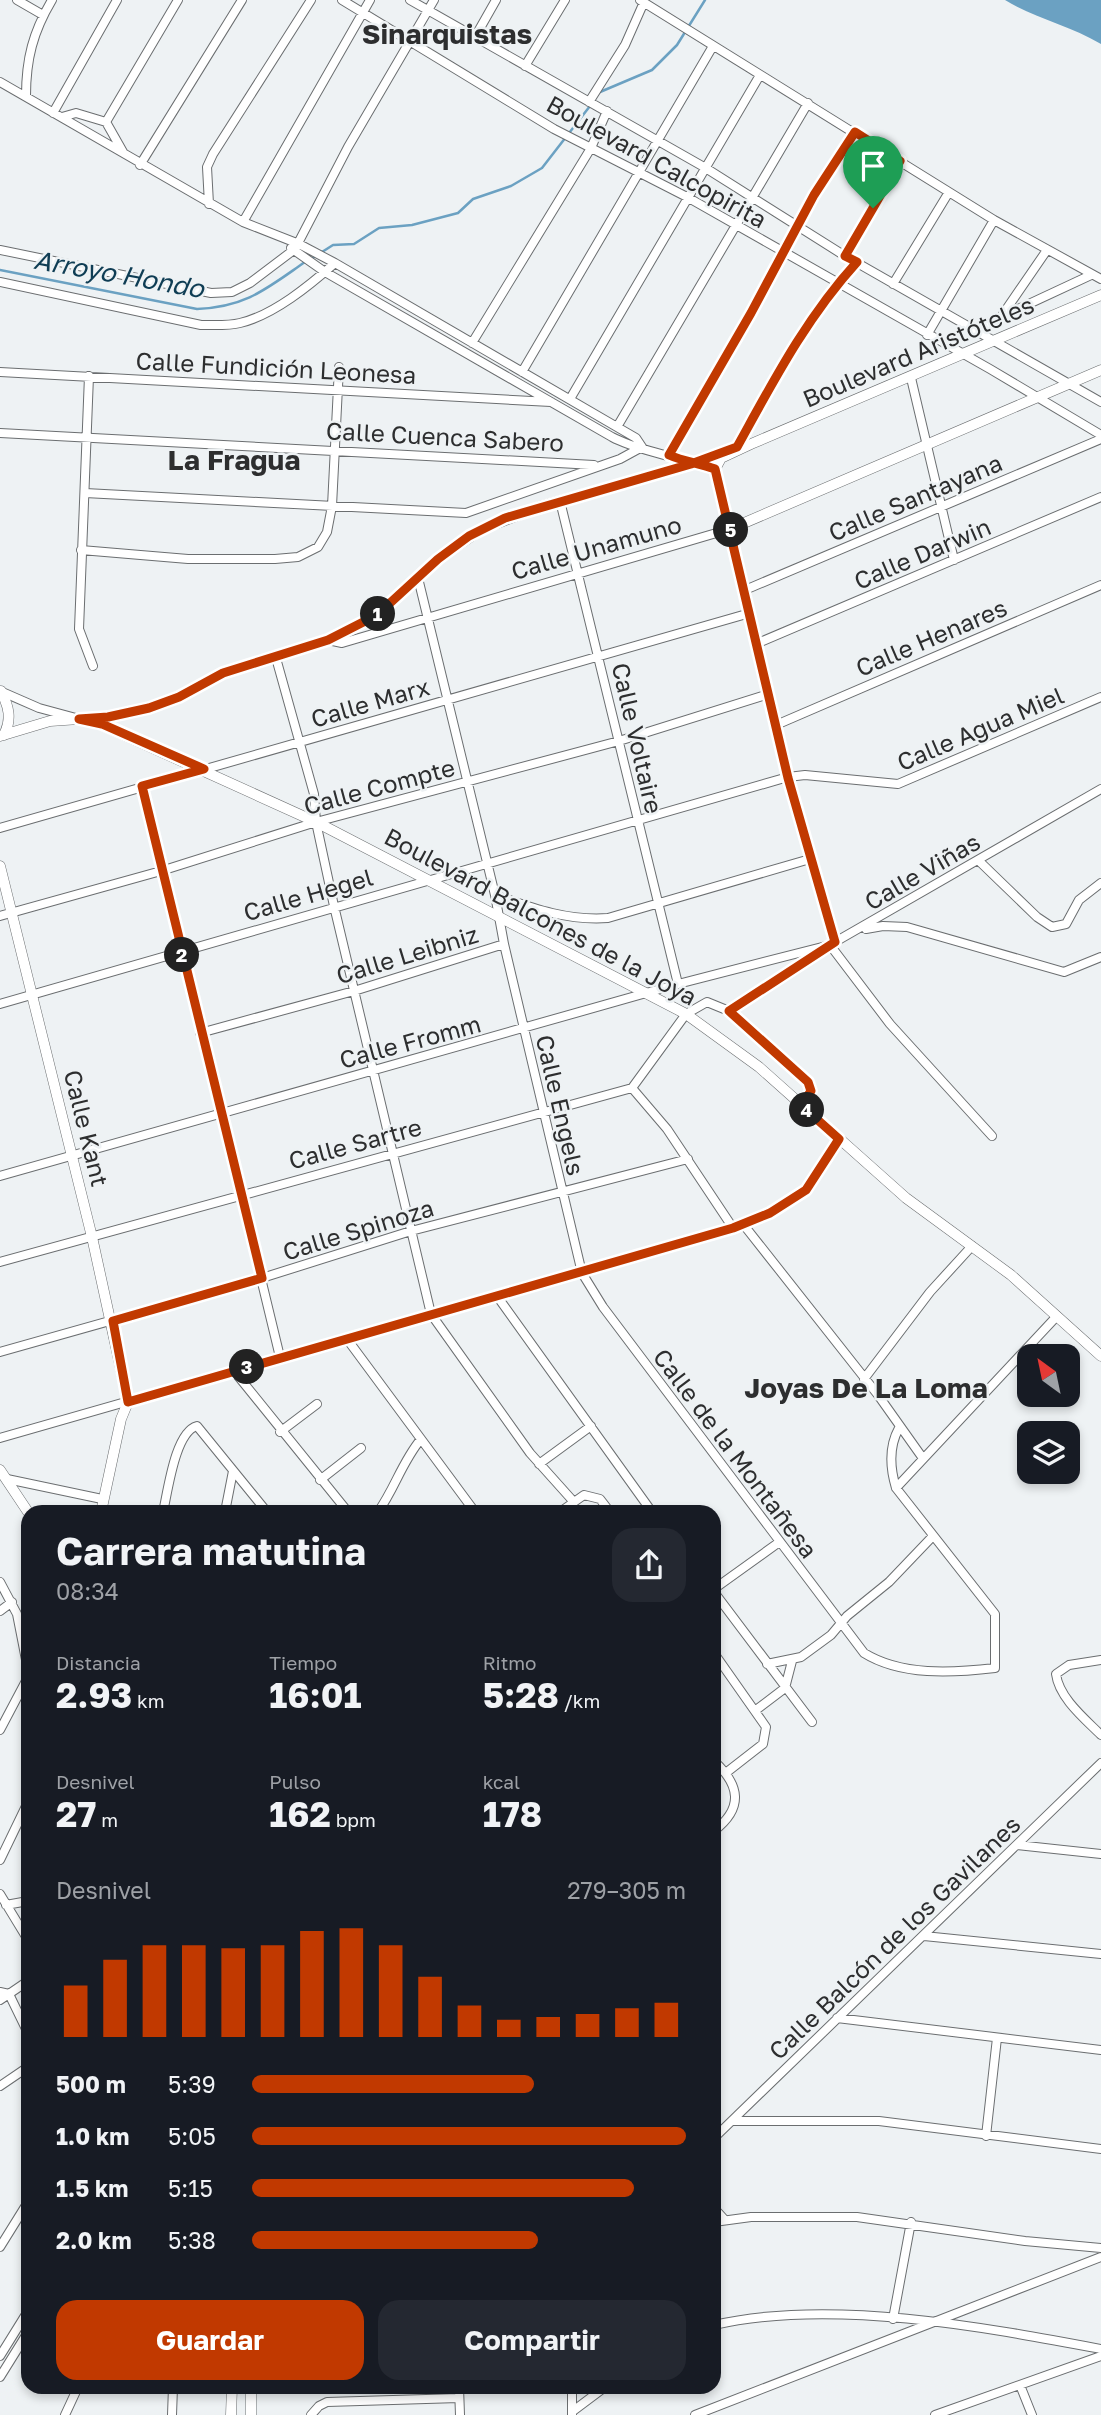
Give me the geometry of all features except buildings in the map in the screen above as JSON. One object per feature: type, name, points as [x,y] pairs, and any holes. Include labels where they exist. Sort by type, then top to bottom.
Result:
[{"type":"street","points":[[17,0],[43,15]]},
{"type":"street","points":[[26,96],[26,68],[32,38],[52,0]]},
{"type":"street","points":[[53,113],[117,0]]},
{"type":"street","points":[[106,122],[178,0]]},
{"type":"street","points":[[140,165],[242,0]]},
{"type":"street","points":[[209,204],[207,167],[213,154],[310,0]]},
{"type":"street","name":"Boulevard Calcopirita","points":[[342,0],[591,148],[640,171],[839,282],[1039,397],[1101,437]]},
{"type":"street","points":[[243,222],[370,0]]},
{"type":"street","name":"Boulevard Calcopirita","points":[[410,0],[704,167],[845,256],[1101,402]]},
{"type":"street","points":[[0,250],[221,293],[250,283],[296,247],[330,181],[434,0]]},
{"type":"street","points":[[475,37],[496,0]]},
{"type":"street","points":[[525,66],[565,0]]},
{"type":"street","points":[[472,343],[591,148],[597,106],[642,1],[994,220],[1101,279]]},
{"type":"street","points":[[523,372],[713,46]]},
{"type":"street","points":[[570,399],[760,75]]},
{"type":"street","points":[[0,82],[209,204],[296,247],[311,249],[636,438],[642,447]]},
{"type":"street","points":[[617,427],[808,103]]},
{"type":"street","points":[[62,117],[76,113],[106,122],[124,154]]},
{"type":"street","points":[[669,455],[798,224],[855,132]]},
{"type":"street","points":[[845,256],[900,161]]},
{"type":"street","points":[[893,284],[948,192]]},
{"type":"street","points":[[927,335],[994,220]]},
{"type":"street","points":[[296,247],[302,257],[325,272],[628,445],[669,455],[691,464]]},
{"type":"street","points":[[1002,316],[1047,250]]},
{"type":"street","points":[[737,447],[795,344],[839,282],[857,262]]},
{"type":"street","points":[[0,282],[201,325],[227,324],[253,319],[268,311],[335,263]]},
{"type":"street","points":[[975,330],[1091,275]]},
{"type":"street","name":"Boulevard Aristóteles","points":[[691,464],[700,463],[715,469],[718,460],[751,444],[1101,295]]},
{"type":"street","points":[[81,550],[188,559],[298,557],[318,547],[323,540],[332,506],[339,367]]},
{"type":"street","name":"Calle Unamuno","points":[[328,640],[342,642],[730,529],[1101,370]]},
{"type":"street","name":"Calle Fundición Leonesa","points":[[0,372],[551,402]]},
{"type":"street","points":[[89,376],[79,629],[93,666]]},
{"type":"street","points":[[911,378],[925,447],[954,560]]},
{"type":"street","name":"Calle Cuenca Sabero","points":[[0,433],[594,465]]},
{"type":"street","name":"Calle Santayana","points":[[745,590],[1101,437]]},
{"type":"street","name":"Boulevard Aristóteles","points":[[2,736],[50,721],[108,717],[149,708],[179,697],[223,673],[328,640],[377,615],[438,559],[482,529],[560,501],[751,444]]},
{"type":"street","points":[[85,493],[466,513],[594,465],[620,458],[642,447]]},
{"type":"street","points":[[715,469],[788,778],[832,944],[890,1024],[992,1136]]},
{"type":"street","name":"Calle Darwin","points":[[758,643],[1101,497]]},
{"type":"street","name":"Calle Voltaire","points":[[560,501],[580,574],[678,984]]},
{"type":"street","points":[[418,578],[495,895]]},
{"type":"street","name":"Calle Henares","points":[[776,725],[1101,585]]},
{"type":"street","name":"Calle Marx","points":[[0,828],[750,613]]},
{"type":"street","points":[[276,658],[314,794],[316,822],[334,906],[375,1071],[430,1314],[540,1464],[572,1501]]},
{"type":"street","points":[[1,691],[10,724],[2,736]]},
{"type":"street","name":"Boulevard Balcones de la Joya","points":[[1,691],[39,708],[102,724],[204,769],[316,822],[686,1014],[759,1067],[906,1198],[971,1245],[1101,1356]]},
{"type":"street","name":"Calle Compte","points":[[0,916],[162,871],[316,822],[619,741],[769,694]]},
{"type":"street","name":"Calle Agua Miel","points":[[788,778],[805,775],[898,784],[1101,697]]},
{"type":"street","name":"Calle Hegel","points":[[0,1004],[487,862],[788,778]]},
{"type":"street","points":[[142,786],[280,1357]]},
{"type":"street","name":"Calle Viñas","points":[[729,1011],[832,944],[1101,789]]},
{"type":"street","name":"Calle Leibniz","points":[[495,895],[559,916],[584,920],[608,918],[810,859]]},
{"type":"street","points":[[978,860],[1037,917],[1052,926],[1066,924],[1079,900],[1101,883]]},
{"type":"street","name":"Calle Kant","points":[[0,866],[113,1321],[128,1402]]},
{"type":"street","name":"Calle Leibniz","points":[[200,1032],[354,991],[504,944],[495,895]]},
{"type":"street","points":[[857,931],[896,925],[1057,971],[1072,971],[1101,957]]},
{"type":"street","name":"Calle Engels","points":[[504,944],[582,1273]]},
{"type":"street","name":"Calle Fromm","points":[[0,1176],[678,984],[832,944]]},
{"type":"street","points":[[733,1228],[651,1107],[632,1088],[686,1014],[707,1002],[729,1011],[808,1082],[811,1091],[801,1105]]},
{"type":"street","name":"Calle Sartre","points":[[0,1262],[632,1088]]},
{"type":"street","points":[[0,1438],[733,1228],[790,1203],[806,1190],[839,1139]]},
{"type":"street","name":"Calle Spinoza","points":[[0,1352],[262,1278],[411,1231],[562,1194],[688,1159]]},
{"type":"street","points":[[743,1224],[922,1457]]},
{"type":"street","points":[[864,1379],[930,1292],[971,1245]]},
{"type":"street","name":"Calle de la Montañesa","points":[[582,1273],[603,1307],[863,1654],[901,1669],[955,1672],[995,1668],[995,1614],[932,1537]]},
{"type":"street","points":[[497,1296],[647,1505]]},
{"type":"street","points":[[896,1488],[922,1457],[1057,1316]]},
{"type":"street","points":[[347,1339],[470,1505]]},
{"type":"street","points":[[234,1371],[280,1432],[342,1505]]},
{"type":"street","points":[[102,1505],[128,1402]]},
{"type":"street","points":[[280,1432],[317,1404]]},
{"type":"street","points":[[540,1464],[591,1426]]},
{"type":"street","points":[[165,1505],[180,1444],[193,1427],[205,1432],[261,1505]]},
{"type":"street","points":[[768,1664],[792,1661],[831,1635],[841,1623],[889,1582],[932,1537],[896,1488],[891,1466],[894,1441],[899,1428]]},
{"type":"street","points":[[383,1505],[393,1489],[402,1465],[421,1439]]},
{"type":"street","points":[[320,1480],[361,1448]]},
{"type":"street","points":[[0,1470],[24,1505]]},
{"type":"street","points":[[226,1505],[233,1471]]},
{"type":"street","points":[[7,1479],[102,1499]]},
{"type":"street","points":[[568,1505],[584,1495],[600,1499],[605,1505]]},
{"type":"street","points":[[721,1585],[778,1543]]},
{"type":"street","points":[[0,1582],[12,1602],[21,1633]]},
{"type":"street","points":[[721,1600],[812,1722]]},
{"type":"street","points":[[0,1611],[12,1602]]},
{"type":"street","points":[[756,1710],[785,1688],[792,1661]]},
{"type":"street","points":[[1101,1661],[1069,1665],[1056,1674],[1057,1684],[1077,1712],[1101,1735]]},
{"type":"street","points":[[721,1662],[766,1727],[763,1744],[727,1772]]},
{"type":"street","points":[[0,1730],[21,1690]]},
{"type":"street","name":"Calle Balcón de los Gavilanes","points":[[721,2131],[1101,1763]]},
{"type":"street","points":[[721,1767],[727,1772],[736,1795],[729,1817],[721,1824]]},
{"type":"street","points":[[0,1860],[21,1816]]},
{"type":"street","points":[[1017,1845],[1101,1854]]},
{"type":"street","points":[[0,1894],[21,1929]]},
{"type":"street","points":[[6,1905],[21,1902]]},
{"type":"street","points":[[923,1936],[1101,1954]]},
{"type":"street","points":[[0,2000],[5,1993],[21,1985]]},
{"type":"street","points":[[5,1993],[21,2020]]},
{"type":"street","points":[[838,2018],[1101,2050]]},
{"type":"street","points":[[986,2136],[997,2038]]},
{"type":"street","points":[[0,2086],[21,2072]]},
{"type":"street","points":[[732,2121],[879,2121],[1101,2149]]},
{"type":"street","points":[[0,2247],[21,2213]]},
{"type":"street","points":[[721,2216],[724,2219]]},
{"type":"street","points":[[721,2220],[857,2217],[911,2222],[1025,2241],[1101,2248]]},
{"type":"street","points":[[894,2319],[911,2222]]},
{"type":"street","points":[[695,2415],[1101,2257]]},
{"type":"street","points":[[721,2324],[772,2315],[825,2314],[931,2323],[1101,2349]]},
{"type":"street","points":[[0,2356],[21,2322]]},
{"type":"street","points":[[0,2377],[21,2343]]},
{"type":"street","points":[[934,2415],[1101,2356]]},
{"type":"street","points":[[1020,2385],[1032,2415]]},
{"type":"street","points":[[65,2415],[75,2394]]},
{"type":"street","points":[[172,2415],[173,2394]]},
{"type":"street","points":[[231,2415],[232,2394]]},
{"type":"street","points":[[251,2394],[251,2415]]},
{"type":"street","points":[[459,2394],[460,2415]]},
{"type":"street","points":[[572,2394],[573,2413]]},
{"type":"street","points":[[573,2413],[596,2394]]},
{"type":"street","points":[[311,2415],[318,2406],[327,2402],[459,2398]]},
{"type":"water","points":[[1005,0],[1101,0],[1101,44],[1029,12]]},
{"type":"waterway","name":"Arroyo Hondo","points":[[600,92],[652,70],[677,45],[705,0]]},
{"type":"waterway","name":"Arroyo Hondo","points":[[311,259],[333,245],[354,244],[379,228],[412,225],[458,213],[473,199],[511,186],[542,168],[590,106]]},
{"type":"waterway","name":"Arroyo Hondo","points":[[0,270],[197,309],[229,305],[255,295],[305,262]]},
{"type":"district","name":"Sinarquistas","points":[[447,33]]},
{"type":"district","name":"La Fragua","points":[[234,459]]},
{"type":"district","name":"Joyas De La Loma","points":[[866,1387]]},
{"type":"route","points":[[873,208],[845,256],[857,262],[810,320],[737,447],[691,464],[505,518],[469,536],[438,559],[377,615],[328,640],[223,673],[179,697],[149,708],[124,715],[79,719],[102,724],[204,769],[142,786],[262,1278],[113,1321],[128,1402],[733,1228],[790,1203],[814,1181],[825,1158],[839,1139],[801,1105],[809,1097],[812,1088],[808,1082],[729,1011],[835,942],[788,778],[715,469],[700,463],[691,464],[669,455],[751,313],[814,195],[855,132],[900,161],[873,208]]}]
